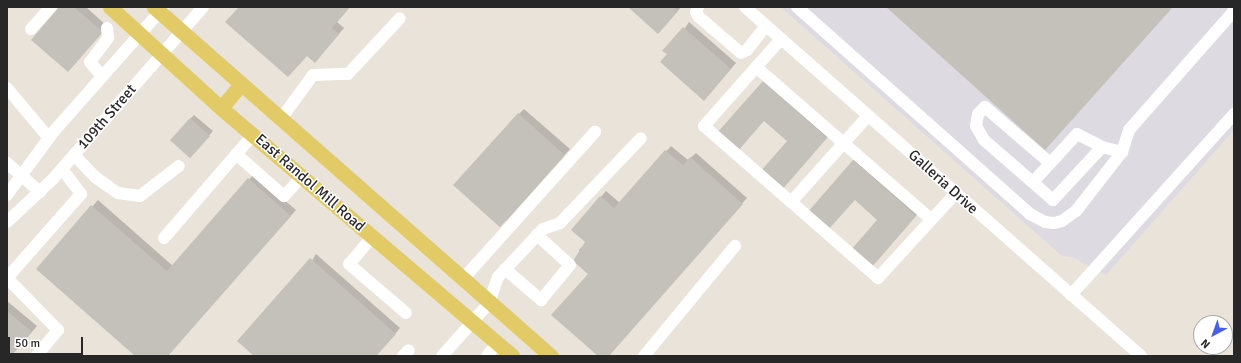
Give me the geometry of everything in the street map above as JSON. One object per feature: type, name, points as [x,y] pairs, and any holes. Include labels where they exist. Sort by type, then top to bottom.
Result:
[{"type":"main road","name":"East Randol Mill Road","points":[[110,7],[221,108],[512,356]]},
{"type":"main road","name":"East Randol Mill Road","points":[[159,9],[181,32],[240,85],[281,119],[551,356]]},
{"type":"main road","points":[[221,108],[240,85]]},
{"type":"street","points":[[31,29],[51,7]]},
{"type":"street","name":"109th Street","points":[[7,222],[40,192],[62,169],[203,7]]},
{"type":"street","points":[[698,7],[696,12],[699,17],[741,53],[746,50],[766,26]]},
{"type":"street","name":"Galleria Drive","points":[[745,7],[1141,356]]},
{"type":"street","points":[[797,7],[1037,219],[1054,223],[1070,217],[1122,152],[1129,130],[1234,12]]},
{"type":"street","name":"109th Street","points":[[7,195],[20,175],[49,138],[159,9]]},
{"type":"street","points":[[281,119],[313,75],[348,74],[400,18]]},
{"type":"street","points":[[102,76],[90,62],[108,38],[107,28]]},
{"type":"street","points":[[781,39],[704,126],[878,278],[956,193]]},
{"type":"street","points":[[756,67],[932,219]]},
{"type":"street","points":[[7,88],[49,138]]},
{"type":"street","points":[[1050,163],[985,107],[976,120],[978,133],[1053,200],[1102,147]]},
{"type":"street","points":[[1071,295],[1234,114]]},
{"type":"street","points":[[791,202],[868,116]]},
{"type":"street","points":[[463,279],[595,132]]},
{"type":"street","points":[[1033,182],[1077,134],[1102,147],[1122,152]]},
{"type":"street","points":[[164,238],[253,135]]},
{"type":"street","points":[[442,356],[489,303],[498,277],[505,269],[543,229],[560,222],[641,138]]},
{"type":"street","points":[[236,154],[284,196],[302,177]]},
{"type":"street","points":[[74,155],[95,176],[118,193],[140,196],[179,166]]},
{"type":"street","points":[[7,163],[40,192]]},
{"type":"street","points":[[36,356],[58,330],[7,278],[81,194],[62,169]]},
{"type":"street","points":[[505,269],[541,300],[570,265],[537,235]]},
{"type":"street","points":[[372,237],[349,264],[406,313]]},
{"type":"street","points":[[644,356],[735,246]]},
{"type":"street","points":[[487,356],[497,343]]},
{"type":"shaded area","points":[[781,7],[1234,7],[1234,130],[1106,275],[1072,257],[1062,256]]},
{"type":"building","points":[[59,7],[74,7],[103,32],[68,72],[31,40]]},
{"type":"building","points":[[239,7],[350,7],[332,28],[339,34],[315,63],[307,56],[288,77],[225,22]]},
{"type":"building","points":[[628,7],[673,7],[678,11],[658,34]]},
{"type":"building","points":[[886,7],[1173,7],[1045,150]]},
{"type":"building","points":[[683,27],[731,69],[704,101],[660,62],[667,54],[662,51]]},
{"type":"building","points":[[763,81],[827,138],[781,191],[760,172],[787,141],[764,121],[737,152],[716,134]]},
{"type":"building","points":[[518,113],[565,155],[500,227],[453,185]]},
{"type":"building","points":[[190,118],[210,136],[190,158],[170,140]]},
{"type":"building","points":[[665,150],[683,165],[690,157],[743,204],[609,356],[598,356],[551,315],[588,274],[573,261],[585,242],[571,230],[600,196],[614,208]]},
{"type":"building","points":[[853,160],[916,216],[870,269],[850,251],[877,220],[855,200],[827,231],[807,213]]},
{"type":"building","points":[[248,178],[291,216],[168,356],[135,356],[36,269],[91,205],[167,271]]},
{"type":"building","points":[[310,258],[396,334],[376,356],[254,356],[237,341]]},
{"type":"building","points":[[7,311],[32,332],[11,356],[7,356]]}]
